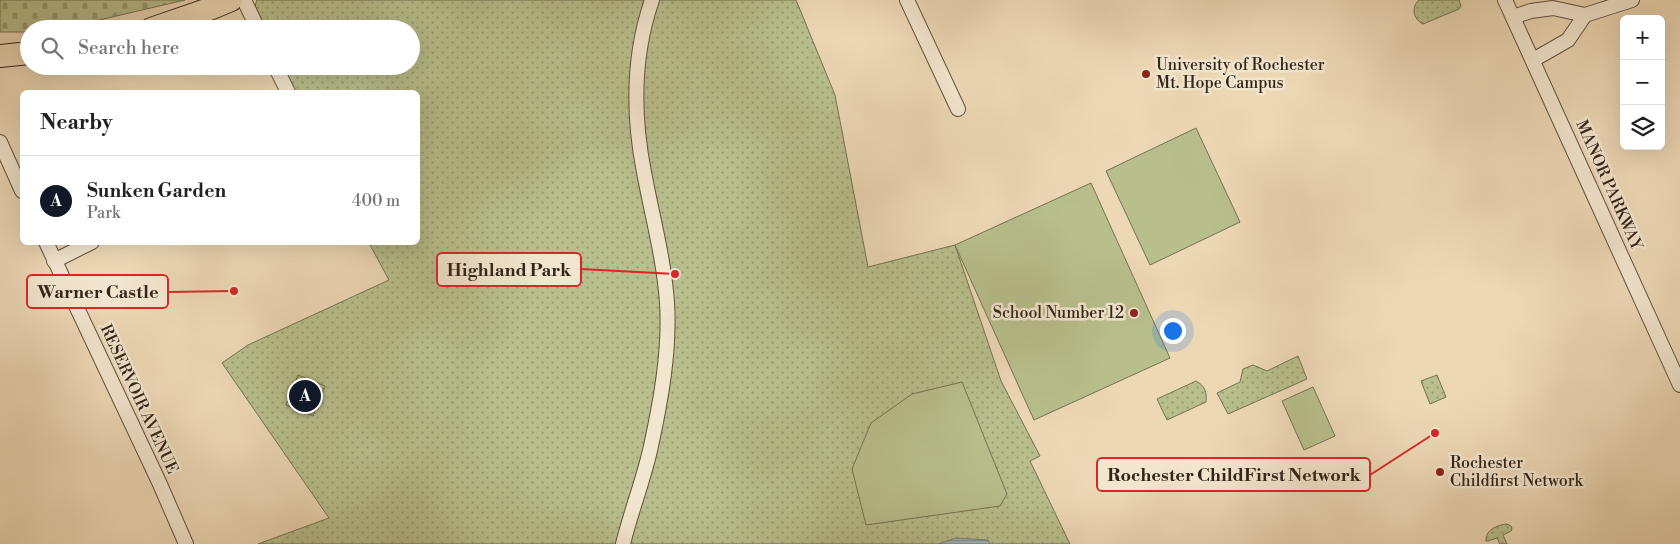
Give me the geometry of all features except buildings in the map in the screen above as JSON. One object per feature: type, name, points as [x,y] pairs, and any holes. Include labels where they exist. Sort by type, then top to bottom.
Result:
[{"type":"main road","points":[[178,20],[231,0]]},
{"type":"main road","points":[[0,56],[20,54]]},
{"type":"street","points":[[244,0],[254,20]]},
{"type":"street","points":[[623,544],[651,447],[660,402],[666,354],[667,304],[663,263],[641,154],[637,102],[640,50],[652,0]]},
{"type":"street","points":[[907,0],[958,109]]},
{"type":"street","name":"MANOR PARKWAY","points":[[1505,0],[1680,386]]},
{"type":"street","points":[[1513,17],[1531,10],[1553,8],[1585,15],[1632,0]]},
{"type":"street","points":[[1533,60],[1568,40],[1585,15]]},
{"type":"street","points":[[280,75],[287,90]]},
{"type":"street","points":[[0,142],[20,187]]},
{"type":"street","name":"RESERVOIR AVENUE","points":[[47,245],[159,482],[186,544]]},
{"type":"street","points":[[54,260],[86,245]]},
{"type":"green space","points":[[0,0],[185,0],[99,20],[20,20],[20,32],[0,32]]},
{"type":"green space","points":[[257,0],[796,0],[835,95],[868,267],[955,245],[1001,381],[1040,456],[1030,461],[1070,544],[258,544],[329,518],[222,363],[248,345],[389,280],[370,245],[420,245],[420,90],[290,90],[283,75],[420,75],[420,20],[259,20],[254,8]]},
{"type":"green space","points":[[1419,0],[1459,0],[1461,6],[1459,9],[1423,24],[1414,13],[1416,3]]},
{"type":"green space","points":[[1196,128],[1240,222],[1150,265],[1106,171]]},
{"type":"green space","points":[[1091,183],[1170,358],[1034,420],[955,245]]},
{"type":"green space","points":[[1298,356],[1307,379],[1228,414],[1217,393],[1240,382],[1243,369],[1253,365],[1267,371]]},
{"type":"green space","points":[[298,375],[325,386],[313,416],[286,405]]},
{"type":"green space","points":[[1437,375],[1446,397],[1430,404],[1421,381]]},
{"type":"green space","points":[[1196,381],[1205,390],[1206,402],[1167,420],[1157,399]]},
{"type":"green space","points":[[962,382],[1007,494],[1000,506],[866,525],[852,469],[871,423],[912,394]]},
{"type":"green space","points":[[1313,387],[1335,436],[1304,450],[1282,401]]},
{"type":"green space","points":[[1507,524],[1512,528],[1511,531],[1503,535],[1507,544],[1500,544],[1497,538],[1486,541],[1487,534],[1492,529]]},
{"type":"water","points":[[955,538],[988,540],[990,544],[939,544]]},
{"type":"place","name":"University of Rochester Mt. Hope Campus","points":[[1146,74]]},
{"type":"place","name":"Highland Park","points":[[675,274]]},
{"type":"place","name":"Warner Castle","points":[[234,291]]},
{"type":"place","name":"School Number 12","points":[[1134,313]]},
{"type":"place","name":"Sunken Garden","points":[[305,396]]},
{"type":"place","name":"Rochester ChildFirst Network","points":[[1435,433]]},
{"type":"place","name":"Rochester Childfirst Network","points":[[1440,472]]}]
